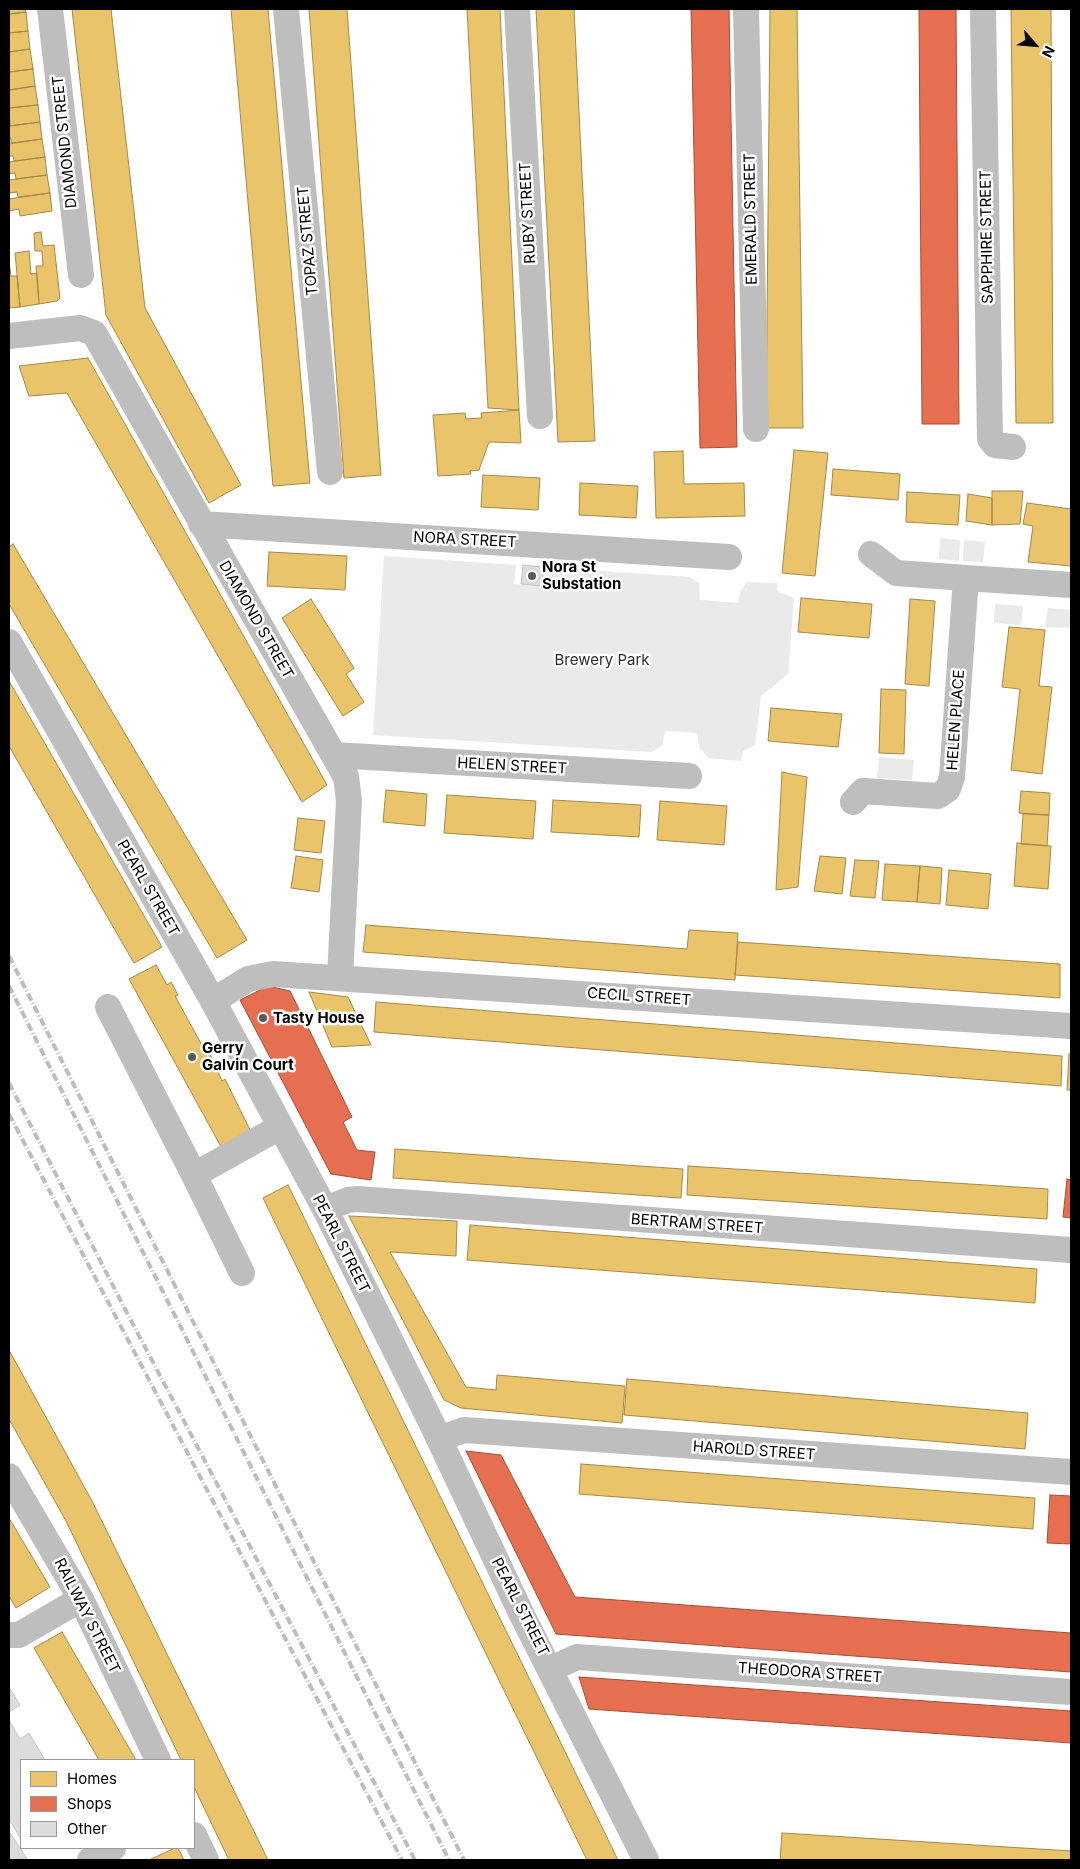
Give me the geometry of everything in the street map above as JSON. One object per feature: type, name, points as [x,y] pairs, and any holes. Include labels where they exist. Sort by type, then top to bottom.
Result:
[{"type":"street","name":"DIAMOND STREET","points":[[50,9],[81,275]]},
{"type":"street","name":"TOPAZ STREET","points":[[286,9],[330,472]]},
{"type":"street","name":"RUBY STREET","points":[[516,9],[540,416]]},
{"type":"street","name":"EMERALD STREET","points":[[746,9],[756,429]]},
{"type":"street","name":"SAPPHIRE STREET","points":[[983,9],[990,439],[995,445],[1013,447]]},
{"type":"street","name":"DIAMOND STREET","points":[[9,336],[80,328],[94,333],[334,755],[349,788],[340,977]]},
{"type":"street","name":"NORA STREET","points":[[201,524],[728,557]]},
{"type":"street","points":[[871,554],[896,573],[1071,585]]},
{"type":"street","name":"HELEN PLACE","points":[[853,802],[863,791],[938,796],[948,789],[952,777],[966,578]]},
{"type":"street","name":"PEARL STREET","points":[[9,642],[213,1001],[325,1209],[440,1439],[522,1616],[551,1669],[646,1860]]},
{"type":"street","name":"HELEN STREET","points":[[334,755],[689,776]]},
{"type":"street","name":"CECIL STREET","points":[[213,1001],[248,979],[262,975],[340,977],[1071,1026]]},
{"type":"street","points":[[108,1007],[242,1273]]},
{"type":"street","points":[[194,1175],[280,1126]]},
{"type":"street","name":"BERTRAM STREET","points":[[325,1209],[348,1200],[357,1199],[1071,1250]]},
{"type":"street","name":"HAROLD STREET","points":[[440,1439],[464,1430],[1071,1472]]},
{"type":"street","name":"RAILWAY STREET","points":[[9,1476],[81,1599],[158,1759]]},
{"type":"street","points":[[9,1635],[19,1635],[81,1599]]},
{"type":"street","name":"THEODORA STREET","points":[[551,1669],[577,1657],[1071,1692]]},
{"type":"street","points":[[195,1837],[206,1860]]},
{"type":"street","points":[[90,1860],[111,1849]]},
{"type":"green space","points":[[940,538],[960,540],[959,561],[939,559]]},
{"type":"green space","points":[[964,540],[985,542],[983,562],[963,561]]},
{"type":"green space","name":"Brewery Park","points":[[384,556],[516,565],[514,584],[541,586],[543,567],[690,577],[699,583],[700,600],[738,603],[740,592],[747,582],[777,583],[777,590],[780,593],[792,597],[794,600],[788,674],[761,696],[755,745],[743,751],[741,761],[708,758],[699,747],[697,733],[665,731],[662,746],[651,752],[373,735]]},
{"type":"green space","points":[[995,604],[1023,606],[1021,625],[994,623]]},
{"type":"green space","points":[[1048,608],[1071,610],[1071,628],[1045,627]]},
{"type":"green space","points":[[879,757],[914,760],[912,780],[877,778]]},
{"type":"building: Homes","points":[[9,9],[25,9],[26,12],[9,14]]},
{"type":"building: Homes","points":[[72,9],[111,9],[145,308],[241,485],[209,503],[106,315]]},
{"type":"building: Homes","points":[[231,9],[268,9],[310,483],[273,486]]},
{"type":"building: Homes","points":[[309,9],[347,9],[381,475],[344,478]]},
{"type":"building: Homes","points":[[467,9],[500,9],[519,410],[488,408]]},
{"type":"building: Homes","points":[[536,9],[574,9],[595,441],[558,442]]},
{"type":"building: Homes","points":[[770,9],[797,9],[803,428],[766,428]]},
{"type":"building: Homes","points":[[1011,9],[1051,9],[1053,423],[1016,423]]},
{"type":"building: Homes","points":[[26,12],[28,31],[9,33],[9,14]]},
{"type":"building: Homes","points":[[28,31],[30,49],[9,52],[9,33]]},
{"type":"building: Homes","points":[[30,49],[33,69],[9,72],[9,52]]},
{"type":"building: Homes","points":[[33,69],[35,86],[9,90],[9,72]]},
{"type":"building: Homes","points":[[35,86],[38,105],[9,108],[9,90]]},
{"type":"building: Homes","points":[[38,105],[40,122],[10,126],[9,108]]},
{"type":"building: Homes","points":[[40,122],[42,139],[11,143],[11,138],[9,139],[9,126]]},
{"type":"building: Homes","points":[[42,139],[45,157],[14,161],[13,156],[9,156],[9,144]]},
{"type":"building: Homes","points":[[45,157],[47,175],[16,179],[15,173],[9,174],[9,162]]},
{"type":"building: Homes","points":[[47,175],[50,193],[18,197],[17,192],[9,193],[9,180]]},
{"type":"building: Homes","points":[[50,193],[52,211],[20,216],[19,209],[9,211],[9,199]]},
{"type":"building: Homes","points":[[41,232],[43,246],[54,245],[60,298],[57,301],[39,304],[36,266],[43,266],[42,251],[35,251],[34,233]]},
{"type":"building: Homes","points":[[29,251],[31,274],[37,273],[39,304],[20,307],[15,253]]},
{"type":"building: Homes","points":[[9,261],[11,276],[17,276],[20,307],[9,308]]},
{"type":"building: Homes","points":[[88,358],[327,785],[302,802],[67,393],[29,396],[19,366]]},
{"type":"building: Homes","points":[[519,410],[521,443],[489,442],[479,470],[470,471],[471,474],[438,476],[433,415],[465,413],[466,419],[482,418],[481,413]]},
{"type":"building: Homes","points":[[794,450],[828,453],[815,576],[782,573]]},
{"type":"building: Homes","points":[[683,451],[684,484],[744,483],[745,516],[656,518],[654,452]]},
{"type":"building: Homes","points":[[833,469],[900,474],[898,500],[831,495]]},
{"type":"building: Homes","points":[[483,475],[540,478],[538,510],[481,507]]},
{"type":"building: Homes","points":[[580,483],[638,486],[636,518],[579,515]]},
{"type":"building: Homes","points":[[992,491],[1023,491],[1020,524],[992,525]]},
{"type":"building: Homes","points":[[907,492],[960,495],[958,525],[906,522]]},
{"type":"building: Homes","points":[[968,494],[992,498],[992,525],[966,521]]},
{"type":"building: Homes","points":[[1027,503],[1071,509],[1071,566],[1028,562],[1033,526],[1023,524]]},
{"type":"building: Homes","points":[[13,544],[247,940],[217,958],[9,604],[9,547]]},
{"type":"building: Homes","points":[[269,552],[347,556],[345,590],[267,586]]},
{"type":"building: Homes","points":[[801,598],[872,604],[869,638],[798,632]]},
{"type":"building: Homes","points":[[311,599],[354,668],[346,674],[364,702],[343,716],[282,618]]},
{"type":"building: Homes","points":[[910,599],[935,601],[929,686],[905,684]]},
{"type":"building: Homes","points":[[1009,627],[1045,630],[1039,686],[1052,687],[1042,774],[1011,770],[1020,689],[1002,687]]},
{"type":"building: Homes","points":[[9,681],[162,947],[134,963],[9,746]]},
{"type":"building: Homes","points":[[881,689],[906,690],[904,754],[879,753]]},
{"type":"building: Homes","points":[[771,708],[842,714],[838,747],[768,741]]},
{"type":"building: Homes","points":[[782,772],[807,777],[798,887],[776,890]]},
{"type":"building: Homes","points":[[386,790],[427,794],[425,826],[383,822]]},
{"type":"building: Homes","points":[[1021,791],[1050,793],[1049,815],[1019,813]]},
{"type":"building: Homes","points":[[447,795],[536,801],[533,839],[444,833]]},
{"type":"building: Homes","points":[[553,800],[641,805],[639,837],[551,832]]},
{"type":"building: Homes","points":[[660,801],[727,806],[724,845],[657,840]]},
{"type":"building: Homes","points":[[1023,814],[1049,815],[1047,846],[1021,844]]},
{"type":"building: Homes","points":[[298,818],[325,821],[321,853],[294,850]]},
{"type":"building: Homes","points":[[1017,843],[1051,846],[1048,889],[1014,886]]},
{"type":"building: Homes","points":[[296,856],[323,860],[319,892],[291,888]]},
{"type":"building: Homes","points":[[820,856],[846,858],[842,894],[814,891]]},
{"type":"building: Homes","points":[[855,860],[879,861],[875,898],[850,896]]},
{"type":"building: Homes","points":[[885,864],[920,866],[917,902],[882,900]]},
{"type":"building: Homes","points":[[920,866],[942,868],[940,904],[917,902]]},
{"type":"building: Homes","points":[[949,870],[991,874],[988,909],[946,905]]},
{"type":"building: Homes","points":[[366,925],[687,949],[689,930],[738,933],[735,980],[363,952]]},
{"type":"building: Homes","points":[[738,942],[1060,964],[1060,998],[735,975]]},
{"type":"building: Homes","name":"Gerry Galvin Court","points":[[156,965],[167,985],[171,982],[178,995],[175,996],[204,1049],[207,1047],[222,1081],[225,1079],[253,1136],[224,1152],[129,979]]},
{"type":"building: Homes","points":[[309,992],[348,997],[371,1045],[332,1047]]},
{"type":"building: Homes","points":[[376,1002],[1062,1056],[1061,1086],[374,1032]]},
{"type":"building: Homes","points":[[1069,1054],[1071,1054],[1071,1090],[1067,1090]]},
{"type":"building: Homes","points":[[395,1149],[683,1169],[681,1198],[393,1178]]},
{"type":"building: Homes","points":[[688,1166],[1048,1189],[1047,1219],[687,1195]]},
{"type":"building: Homes","points":[[288,1185],[618,1860],[587,1860],[263,1198]]},
{"type":"building: Homes","points":[[349,1216],[457,1221],[456,1256],[390,1252],[466,1387],[496,1390],[497,1375],[625,1386],[622,1423],[461,1408],[444,1400]]},
{"type":"building: Homes","points":[[470,1225],[1037,1269],[1035,1303],[467,1260]]},
{"type":"building: Homes","points":[[9,1350],[92,1501],[268,1860],[229,1860],[195,1789],[195,1759],[181,1759],[66,1521],[9,1419]]},
{"type":"building: Homes","points":[[627,1379],[1028,1413],[1025,1449],[624,1415]]},
{"type":"building: Homes","points":[[581,1464],[1035,1498],[1033,1529],[579,1494]]},
{"type":"building: Homes","points":[[9,1518],[50,1587],[16,1608],[9,1596]]},
{"type":"building: Homes","points":[[62,1632],[135,1759],[98,1759],[34,1648]]},
{"type":"building: Homes","points":[[782,1833],[1071,1851],[1071,1860],[780,1860]]},
{"type":"building: Homes","points":[[173,1849],[178,1849],[184,1860],[149,1860]]},
{"type":"building: Shops","points":[[691,9],[729,9],[737,447],[700,448]]},
{"type":"building: Shops","points":[[919,9],[956,9],[959,424],[922,424]]},
{"type":"building: Shops","points":[[268,986],[290,991],[352,1117],[343,1122],[357,1150],[375,1152],[371,1180],[331,1174],[240,1000]]},
{"type":"building: Shops","points":[[1067,1179],[1071,1180],[1071,1218],[1063,1217]]},
{"type":"building: Shops","points":[[466,1451],[501,1455],[575,1597],[1071,1633],[1071,1672],[556,1634]]},
{"type":"building: Shops","points":[[1050,1495],[1071,1496],[1071,1544],[1047,1543]]},
{"type":"building: Shops","points":[[579,1677],[1071,1711],[1071,1743],[589,1709]]},
{"type":"building: Other","name":"Nora St Substation","points":[[523,565],[543,567],[542,586],[521,584]]},
{"type":"building: Other","points":[[9,1687],[20,1705],[9,1712]]},
{"type":"building: Other","points":[[9,1720],[20,1739],[29,1733],[44,1759],[20,1759],[20,1837],[9,1819]]},
{"type":"building: Other","points":[[10,1833],[28,1860],[9,1860]]},
{"type":"railway","points":[[9,956],[464,1860]]},
{"type":"railway","points":[[9,986],[449,1860]]},
{"type":"railway","points":[[9,1083],[126,1311],[415,1860]]},
{"type":"railway","points":[[9,1114],[402,1860]]},
{"type":"place","name":"Nora St Substation","points":[[532,576]]},
{"type":"place","name":"Tasty House","points":[[263,1018]]},
{"type":"place","name":"Gerry Galvin Court","points":[[192,1057]]}]
